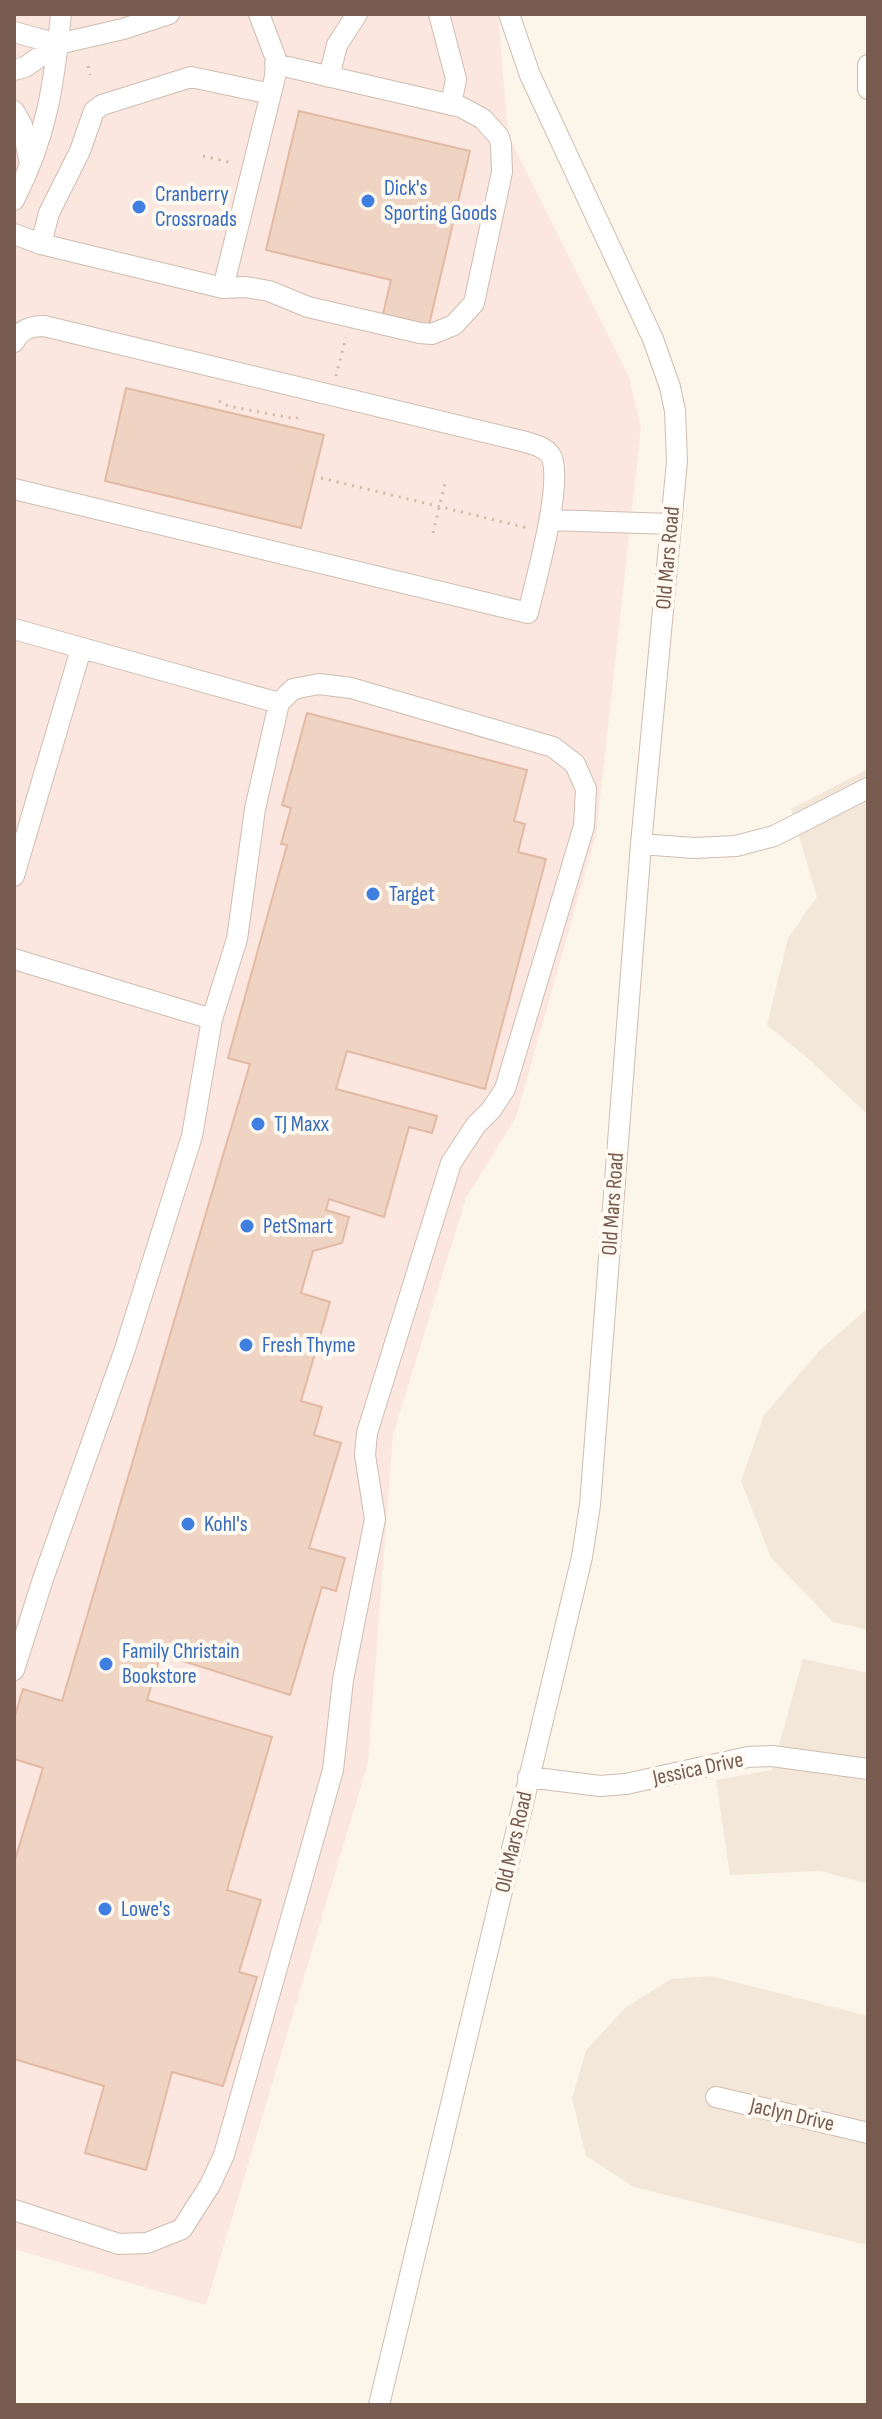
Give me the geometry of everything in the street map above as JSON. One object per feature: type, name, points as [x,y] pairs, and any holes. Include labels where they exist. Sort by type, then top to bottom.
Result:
[{"type":"street","points":[[14,200],[31,167],[44,130],[54,82],[61,14]]},
{"type":"street","points":[[14,70],[25,67],[58,44],[123,29],[169,14]]},
{"type":"street","points":[[223,288],[275,77],[275,64],[259,14]]},
{"type":"street","points":[[329,77],[337,45],[357,14]]},
{"type":"street","points":[[439,14],[456,79],[451,105]]},
{"type":"street","name":"Old Mars Road","points":[[379,2405],[582,1557],[590,1505],[641,844],[677,449],[670,387],[653,339],[530,75],[509,14]]},
{"type":"street","points":[[14,32],[58,44]]},
{"type":"street","points":[[14,234],[41,244],[223,288],[246,287],[269,291],[308,307],[420,333],[432,334],[454,325],[474,303],[502,172],[499,137],[483,119],[461,107],[275,64]]},
{"type":"street","points":[[868,65],[868,89]]},
{"type":"street","points":[[41,244],[49,213],[80,151],[94,111],[102,105],[191,77],[271,94]]},
{"type":"street","points":[[14,111],[22,125],[31,167]]},
{"type":"street","points":[[14,342],[22,331],[44,326],[526,442],[542,447],[552,458],[553,477],[528,613],[14,489]]},
{"type":"street","points":[[543,525],[671,524]]},
{"type":"street","points":[[14,629],[279,703]]},
{"type":"street","points":[[14,876],[81,649]]},
{"type":"street","points":[[14,1670],[20,1626],[125,1349],[192,1136],[212,1019],[237,939],[255,809],[279,703],[293,689],[319,684],[351,688],[553,747],[575,764],[586,789],[584,826],[505,1089],[451,1163],[367,1433],[365,1455],[375,1519],[343,1680],[333,1770],[224,2155],[210,2185],[182,2229],[147,2243],[119,2244],[14,2210]]},
{"type":"street","points":[[641,844],[694,848],[736,846],[774,836],[868,788]]},
{"type":"street","points":[[14,959],[212,1019]]},
{"type":"street","name":"Jessica Drive","points":[[528,1777],[600,1786],[626,1784],[748,1757],[772,1756],[868,1769]]},
{"type":"street","name":"Jaclyn Drive","points":[[716,2097],[868,2133]]},
{"type":"path","points":[[88,66],[90,75]]},
{"type":"path","points":[[203,156],[241,165]]},
{"type":"path","points":[[338,382],[336,372],[346,337]]},
{"type":"path","points":[[219,401],[228,406],[296,419],[301,414]]},
{"type":"path","points":[[321,478],[440,507],[543,525]]},
{"type":"path","points":[[433,533],[446,479]]},
{"type":"shaded area","points":[[14,14],[498,14],[508,135],[629,377],[641,427],[596,835],[516,1117],[466,1198],[393,1435],[368,1763],[206,2305],[14,2249]]},
{"type":"shaded area","points":[[868,769],[868,1115],[767,1025],[788,938],[817,897],[791,809]]},
{"type":"shaded area","points":[[868,1308],[868,1630],[833,1622],[771,1558],[741,1481],[764,1415],[820,1350]]},
{"type":"shaded area","points":[[803,1659],[868,1673],[868,1884],[821,1871],[730,1875],[716,1780],[772,1770]]},
{"type":"shaded area","points":[[711,1976],[868,2016],[868,2245],[634,2187],[586,2156],[572,2098],[586,2050],[625,2008],[671,1979]]},
{"type":"building","name":"Dick's Sporting Goods","points":[[299,111],[470,151],[429,325],[383,314],[391,280],[266,250]]},
{"type":"building","points":[[126,388],[324,435],[301,528],[105,481]]},
{"type":"building","points":[[307,713],[527,770],[514,821],[525,824],[518,852],[546,859],[485,1089],[347,1051],[336,1089],[437,1116],[432,1133],[409,1127],[384,1217],[329,1199],[326,1210],[349,1217],[342,1243],[313,1251],[301,1293],[330,1302],[301,1401],[322,1407],[314,1435],[341,1443],[309,1548],[345,1558],[336,1591],[322,1587],[290,1695],[161,1654],[147,1700],[272,1737],[227,1890],[261,1900],[239,1972],[257,1977],[223,2086],[172,2072],[146,2170],[85,2153],[104,2086],[14,2059],[14,1863],[43,1768],[14,1759],[14,1719],[23,1689],[62,1701],[250,1064],[228,1058],[287,845],[281,844],[291,808],[282,805]]},
{"type":"place","name":"Dick's Sporting Goods","points":[[368,201]]},
{"type":"place","name":"Cranberry Crossroads","points":[[139,207]]},
{"type":"place","name":"Target","points":[[373,894]]},
{"type":"place","name":"TJ Maxx","points":[[258,1124]]},
{"type":"place","name":"PetSmart","points":[[247,1226]]},
{"type":"place","name":"Fresh Thyme","points":[[246,1345]]},
{"type":"place","name":"Kohl's","points":[[188,1524]]},
{"type":"place","name":"Family Christain Bookstore","points":[[106,1664]]},
{"type":"place","name":"Lowe's","points":[[105,1909]]}]
